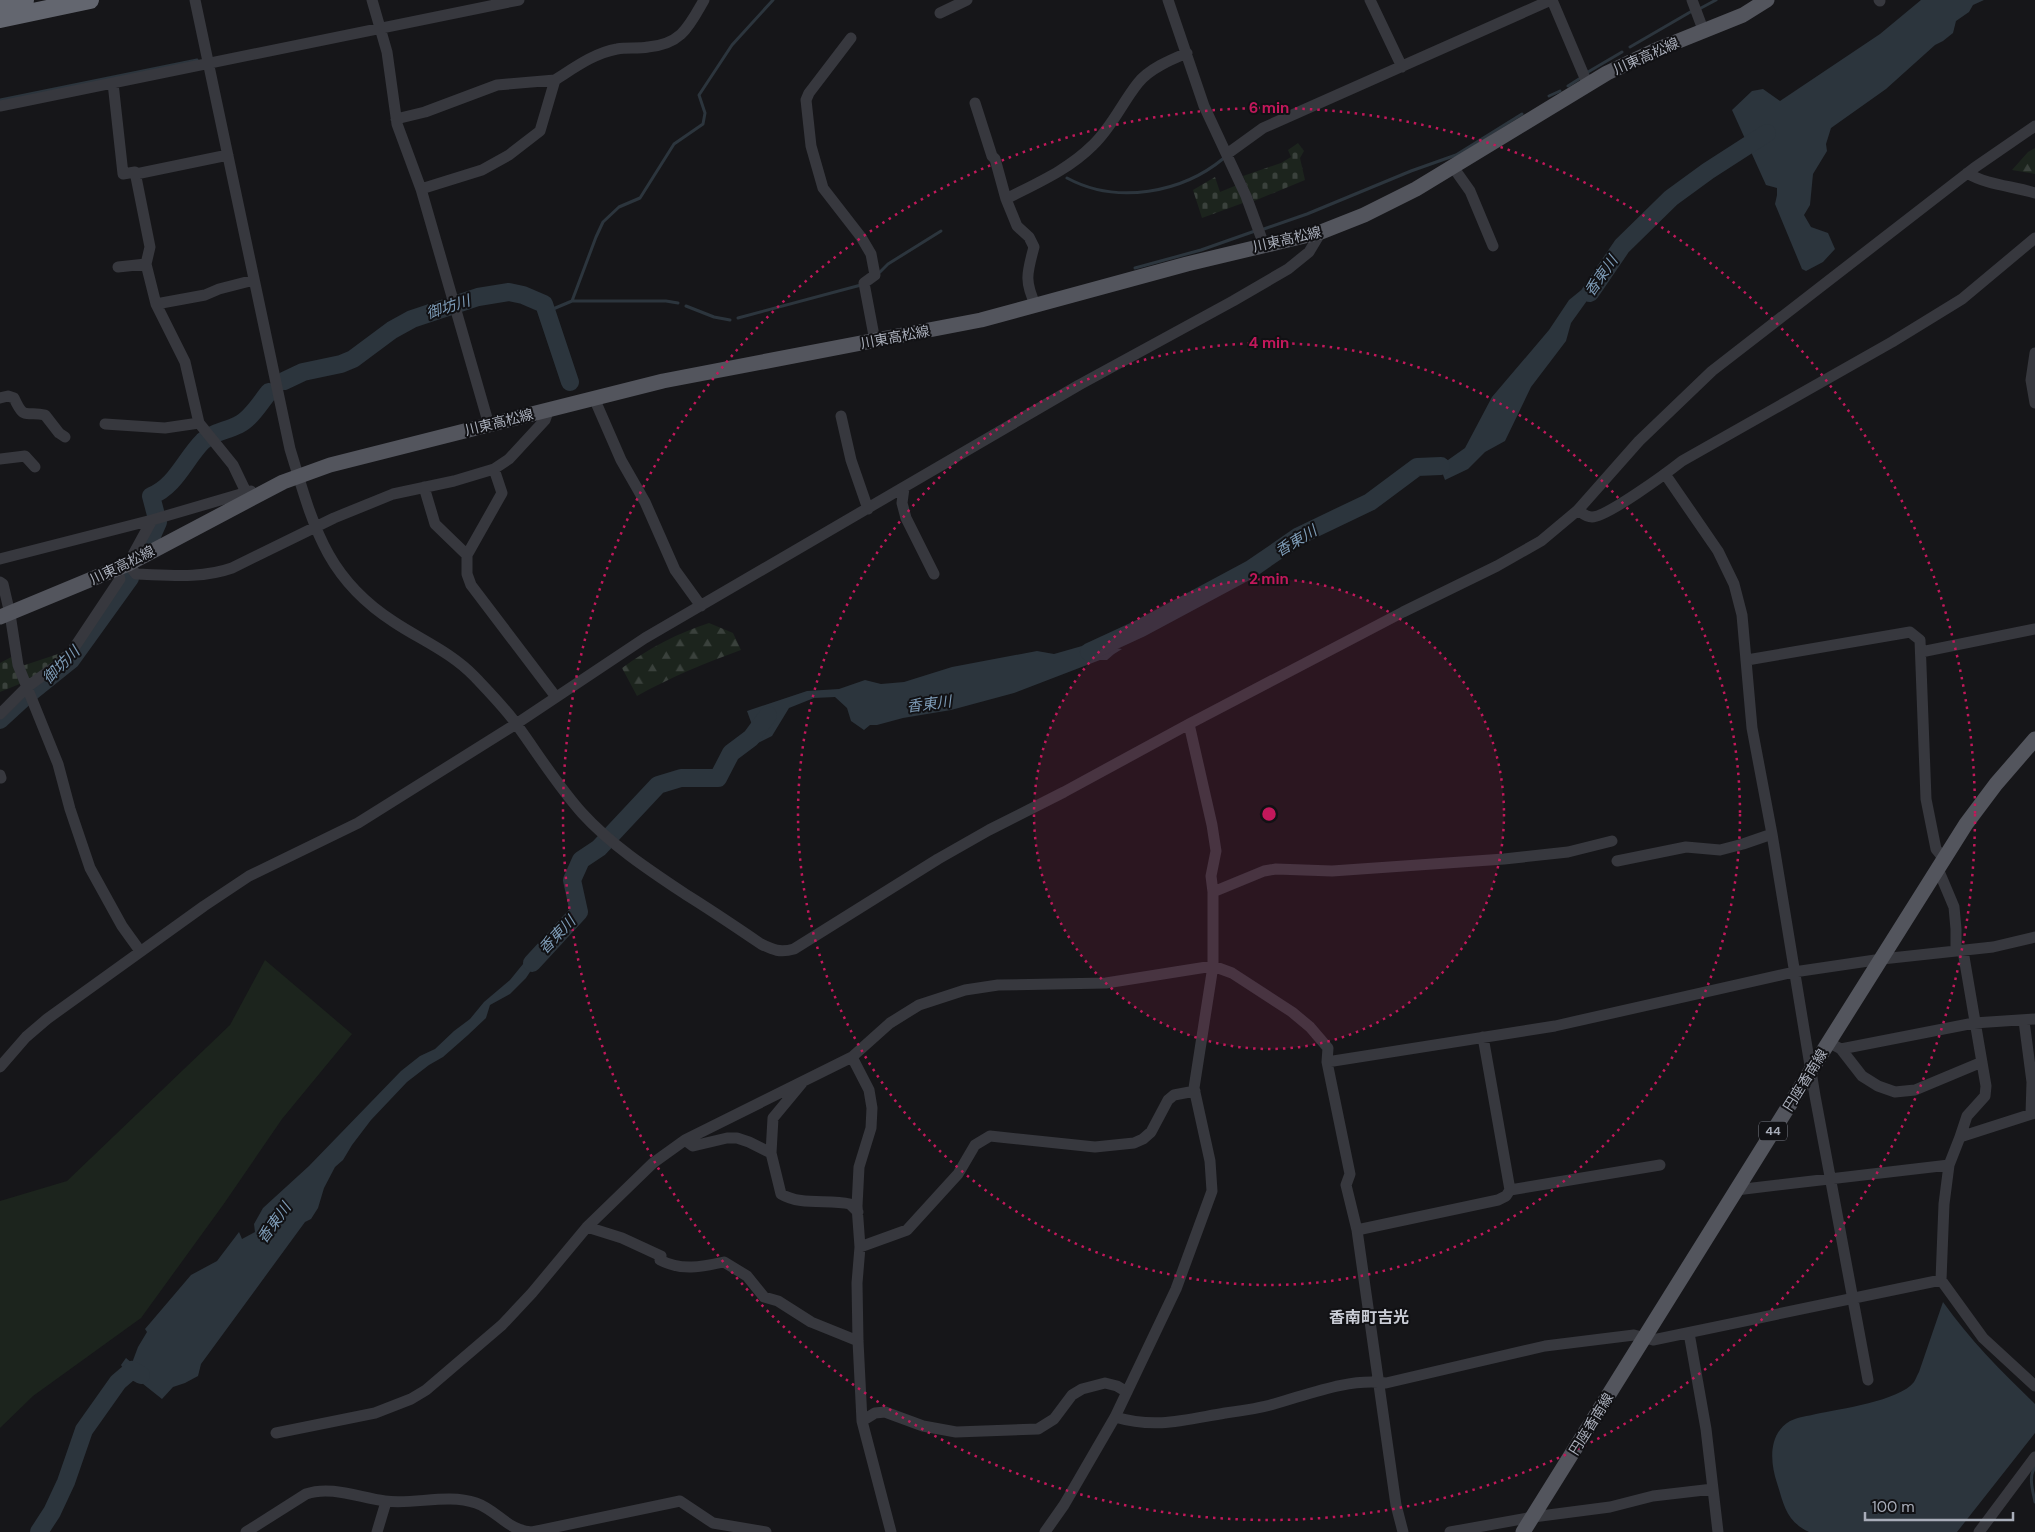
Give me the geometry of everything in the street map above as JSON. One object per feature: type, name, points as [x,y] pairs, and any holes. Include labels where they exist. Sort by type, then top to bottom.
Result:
[{"type":"highway","points":[[0,6],[25,0]]},
{"type":"highway","points":[[0,20],[90,0]]},
{"type":"main road","name":"川東高松線","points":[[5,616],[122,567],[282,482],[330,465],[664,381],[981,320],[1264,245],[1322,232],[1373,211],[1416,189],[1607,74],[1656,50],[1743,15],[1766,0]]},
{"type":"main road","name":"円座香南線","points":[[1523,1532],[1811,1070],[1835,1045],[1882,959],[1966,824],[1996,784],[2035,739]]},
{"type":"street","points":[[195,0],[290,449],[315,528],[327,554],[357,594],[394,622],[446,652],[473,675],[516,724],[539,759],[581,812],[596,827],[644,867],[773,951],[784,952],[794,950],[946,854],[1403,612],[1498,566],[1541,541],[1578,510],[1639,441],[1712,371],[1967,173],[2035,126]]},
{"type":"street","points":[[372,0],[387,52],[396,120],[421,190],[488,424]]},
{"type":"street","points":[[0,106],[519,0]]},
{"type":"street","points":[[396,120],[425,112],[497,85],[555,80],[595,56],[617,49],[650,47],[668,43],[686,32],[704,0]]},
{"type":"street","points":[[940,13],[967,0]]},
{"type":"street","points":[[1370,0],[1402,67]]},
{"type":"street","points":[[1227,154],[1263,128],[1552,0],[1588,85]]},
{"type":"street","points":[[1692,0],[1704,32]]},
{"type":"street","points":[[1173,2],[1204,106],[1246,196],[1264,245]]},
{"type":"street","points":[[851,38],[809,93],[806,100],[811,146],[823,188],[861,237],[871,254],[875,274],[864,284],[875,341]]},
{"type":"street","points":[[1006,199],[1060,172],[1076,161],[1095,144],[1111,125],[1139,81],[1165,62],[1187,53]]},
{"type":"street","points":[[421,190],[482,170],[509,155],[540,131],[555,80]]},
{"type":"street","points":[[113,84],[123,174],[135,172],[136,174],[228,155]]},
{"type":"street","points":[[975,103],[992,156],[995,159],[1006,199],[1017,226],[1028,236],[1034,247],[1027,271],[1028,288],[1036,306]]},
{"type":"street","points":[[1453,167],[1470,192],[1493,246]]},
{"type":"street","points":[[1967,173],[1979,180],[2008,185],[2035,193]]},
{"type":"street","points":[[136,174],[150,247],[146,264],[156,304],[185,362],[199,424],[233,465],[246,492]]},
{"type":"street","points":[[0,1067],[26,1037],[48,1019],[140,951],[250,876],[358,823],[516,724],[645,638],[1079,385],[1288,269],[1310,252],[1322,232]]},
{"type":"street","points":[[1578,510],[1584,515],[1593,517],[1629,498],[1682,461],[1892,342],[1955,303],[2035,238]]},
{"type":"street","points":[[118,267],[146,264]]},
{"type":"street","points":[[156,304],[205,295],[219,289],[254,280]]},
{"type":"street","points":[[2035,353],[2031,380],[2035,403]]},
{"type":"street","points":[[0,398],[8,396],[14,398],[20,412],[24,414],[45,415],[59,433],[65,436]]},
{"type":"street","points":[[594,398],[621,460],[645,502],[675,570],[701,606]]},
{"type":"street","points":[[122,567],[136,574],[198,576],[216,574],[334,518],[392,494],[454,481],[494,469],[509,459],[545,420],[549,410]]},
{"type":"street","points":[[841,416],[851,460],[868,509]]},
{"type":"street","points":[[105,424],[165,428],[199,424]]},
{"type":"street","points":[[0,458],[25,456],[35,467]]},
{"type":"street","points":[[494,469],[502,493],[466,555],[467,574],[471,584],[556,697]]},
{"type":"street","points":[[1665,474],[1718,551],[1734,584],[1742,614],[1752,728],[1772,834],[1811,1070],[1868,1380]]},
{"type":"street","points":[[0,560],[152,520],[282,482]]},
{"type":"street","points":[[424,488],[435,524],[466,555]]},
{"type":"street","points":[[904,488],[902,503],[906,518],[934,574]]},
{"type":"street","points":[[0,714],[72,652],[120,580],[122,567],[152,520]]},
{"type":"street","points":[[0,582],[3,584],[5,616],[18,665],[58,764],[70,809],[90,868],[122,926],[140,951]]},
{"type":"street","points":[[1921,652],[2035,629]]},
{"type":"street","points":[[1747,660],[1910,632],[1920,640],[1926,798],[1936,850],[1954,907],[1960,951],[1986,1086],[1985,1096],[1967,1116],[1949,1165],[1944,1204],[1941,1280],[1983,1338],[2035,1386]]},
{"type":"street","points":[[1045,1532],[1064,1505],[1115,1417],[1176,1288],[1212,1191],[1210,1161],[1195,1091],[1196,1069],[1213,966],[1213,892],[1211,876],[1216,851],[1189,724]]},
{"type":"street","points":[[1617,861],[1686,847],[1720,850],[1772,834]]},
{"type":"street","points":[[1213,892],[1264,871],[1276,869],[1332,871],[1504,859],[1568,852],[1612,841]]},
{"type":"street","points":[[1327,1062],[1555,1026],[1794,972],[1882,959],[1993,947],[2035,938]]},
{"type":"street","points":[[276,1433],[375,1413],[411,1399],[426,1390],[502,1325],[532,1294],[587,1227],[652,1163],[685,1140],[852,1057],[890,1023],[918,1004],[965,990],[998,985],[1106,983],[1213,966],[1232,973],[1292,1012],[1310,1027],[1328,1048],[1327,1062],[1350,1174],[1346,1185],[1357,1230],[1396,1505],[1403,1532]]},
{"type":"street","points":[[1835,1045],[1974,1023],[2029,1020],[2033,1114],[1960,1136]]},
{"type":"street","points":[[1357,1230],[1498,1200],[1506,1196],[1510,1190],[1483,1037]]},
{"type":"street","points":[[1835,1045],[1862,1076],[1878,1086],[1894,1092],[1915,1090],[1982,1062]]},
{"type":"street","points":[[852,1057],[869,1090],[872,1108],[871,1128],[859,1167],[858,1212],[860,1246],[857,1283],[862,1421],[891,1532]]},
{"type":"street","points":[[805,1080],[773,1118],[771,1153],[781,1194],[788,1198],[850,1204],[858,1212]]},
{"type":"street","points":[[860,1246],[907,1230],[958,1174],[975,1145],[990,1136],[1095,1147],[1134,1143],[1144,1139],[1151,1132],[1168,1100],[1174,1095],[1195,1091]]},
{"type":"street","points":[[685,1140],[693,1146],[727,1138],[737,1138],[771,1153]]},
{"type":"street","points":[[1510,1190],[1660,1165]]},
{"type":"street","points":[[1736,1190],[1949,1165]]},
{"type":"street","points":[[587,1227],[622,1238],[661,1256],[660,1260],[667,1264],[685,1268],[724,1262],[747,1276],[764,1297],[778,1301],[811,1322],[858,1341]]},
{"type":"street","points":[[1115,1417],[1136,1423],[1159,1424],[1271,1405],[1332,1387],[1396,1381],[1546,1346],[1634,1335],[1653,1340],[1941,1280]]},
{"type":"street","points":[[1689,1333],[1706,1429],[1718,1532]]},
{"type":"street","points":[[862,1421],[875,1414],[885,1412],[923,1426],[956,1432],[1038,1429],[1054,1419],[1067,1401],[1082,1389],[1105,1383],[1117,1386],[1127,1392]]},
{"type":"street","points":[[1979,1532],[2035,1457]]},
{"type":"street","points":[[1450,1532],[1533,1517],[1610,1507],[1653,1496],[1713,1489]]},
{"type":"street","points":[[246,1532],[306,1494],[315,1491],[326,1491],[386,1502],[459,1498],[487,1507],[513,1528],[522,1532],[532,1532],[680,1501],[713,1524],[766,1532]]},
{"type":"street","points":[[377,1532],[386,1502]]},
{"type":"green space","points":[[1298,143],[1304,151],[1300,158],[1305,180],[1254,201],[1243,176],[1281,163],[1291,157],[1288,150]]},
{"type":"green space","points":[[2035,148],[2035,174],[2012,170],[2028,152]]},
{"type":"green space","points":[[1215,177],[1220,192],[1237,185],[1243,203],[1202,218],[1193,190]]},
{"type":"green space","points":[[709,623],[733,633],[741,650],[688,671],[637,696],[622,668],[664,642],[686,631]]},
{"type":"green space","points":[[67,651],[27,681],[22,666]]},
{"type":"green space","points":[[15,655],[22,683],[0,692],[0,663]]},
{"type":"green space","points":[[265,960],[352,1034],[282,1119],[223,1205],[141,1318],[33,1396],[0,1428],[0,1201],[67,1181],[230,1025]]},
{"type":"water","points":[[1921,0],[1984,0],[1973,5],[1969,12],[1956,21],[1953,33],[1935,45],[1886,89],[1831,128],[1826,144],[1827,151],[1813,174],[1810,205],[1804,215],[1811,227],[1828,233],[1835,249],[1823,262],[1806,271],[1802,269],[1775,204],[1777,188],[1766,185],[1732,110],[1752,91],[1763,89],[1780,101],[1880,34]]},
{"type":"water","points":[[1607,269],[1599,284],[1571,323],[1566,341],[1531,387],[1505,441],[1485,452],[1468,469],[1445,480],[1442,472],[1436,467],[1419,470],[1415,463],[1426,458],[1448,460],[1465,448],[1492,397],[1549,330],[1569,300]]},
{"type":"water","points":[[1103,640],[1114,643],[1114,648],[1122,649],[1107,660],[1100,660],[1014,693],[951,710],[870,725],[864,730],[851,721],[847,708],[835,697],[814,698],[789,708],[772,736],[756,744],[755,733],[747,711],[807,691],[839,689],[865,680],[881,684],[904,682],[952,667],[1037,651],[1054,654]]},
{"type":"water","points":[[544,945],[555,948],[536,963],[526,978],[510,994],[490,1005],[486,1018],[468,1035],[443,1057],[407,1082],[371,1120],[343,1160],[335,1167],[324,1188],[318,1208],[311,1219],[305,1222],[201,1364],[198,1376],[173,1387],[162,1399],[133,1376],[122,1379],[124,1370],[121,1365],[126,1358],[132,1363],[138,1347],[147,1332],[145,1329],[191,1275],[217,1261],[239,1232],[242,1239],[255,1232],[254,1224],[263,1208],[309,1166],[401,1071],[420,1056],[435,1049],[470,1019],[484,1002],[510,980],[532,953]]},
{"type":"water","points":[[1943,1302],[1986,1355],[2035,1404],[2035,1433],[1957,1532],[1809,1532],[1801,1528],[1787,1512],[1775,1475],[1772,1458],[1774,1441],[1778,1433],[1790,1421],[1796,1418],[1868,1403],[1906,1389],[1914,1382],[1919,1372]]},
{"type":"waterway","points":[[546,309],[553,309],[572,301],[603,222],[619,207],[640,198],[674,144],[703,124],[705,113],[699,95],[732,45],[773,0]]},
{"type":"waterway","points":[[1701,8],[1716,0]]},
{"type":"waterway","points":[[1630,47],[1692,11]]},
{"type":"waterway","points":[[1588,72],[1622,52]]},
{"type":"waterway","points":[[0,100],[197,60]]},
{"type":"waterway","points":[[1568,86],[1579,79]]},
{"type":"waterway","points":[[1549,96],[1560,91]]},
{"type":"waterway","points":[[1261,230],[1307,214],[1411,171],[1456,155],[1522,114]]},
{"type":"waterway","name":"香東川","points":[[1590,293],[1622,246],[1671,198],[1708,171],[1767,133]]},
{"type":"waterway","points":[[1067,178],[1086,186],[1107,191],[1128,193],[1148,191],[1169,187],[1189,180],[1207,170],[1224,157]]},
{"type":"waterway","points":[[880,272],[888,264],[941,231]]},
{"type":"waterway","points":[[1135,268],[1201,250],[1255,231]]},
{"type":"waterway","points":[[738,318],[861,285]]},
{"type":"waterway","name":"御坊川","points":[[284,381],[303,372],[341,364],[353,359],[392,330],[412,319],[478,297],[509,292],[523,295],[544,304],[570,382]]},
{"type":"waterway","points":[[572,301],[666,301],[678,303]]},
{"type":"waterway","points":[[686,306],[714,317],[730,320]]},
{"type":"waterway","name":"御坊川","points":[[156,515],[151,496],[160,492],[174,479],[203,441],[243,422],[269,392]]},
{"type":"waterway","name":"香東川","points":[[1089,652],[1141,628],[1251,569],[1299,536],[1370,502],[1417,467],[1441,466]]},
{"type":"waterway","name":"御坊川","points":[[150,540],[158,522]]},
{"type":"waterway","name":"御坊川","points":[[0,720],[71,660],[130,578]]},
{"type":"waterway","name":"香東川","points":[[532,963],[579,912],[572,880],[581,860],[599,848],[658,785],[681,778],[718,778],[731,753],[751,738],[768,715]]},
{"type":"waterway","name":"香東川","points":[[39,1532],[52,1512],[66,1482],[84,1430],[118,1382],[132,1370],[141,1375]]},
{"type":"waterway","points":[[2035,1467],[2031,1480],[2035,1502]]},
{"type":"district","name":"香南町吉光","points":[[1369,1317]]}]
